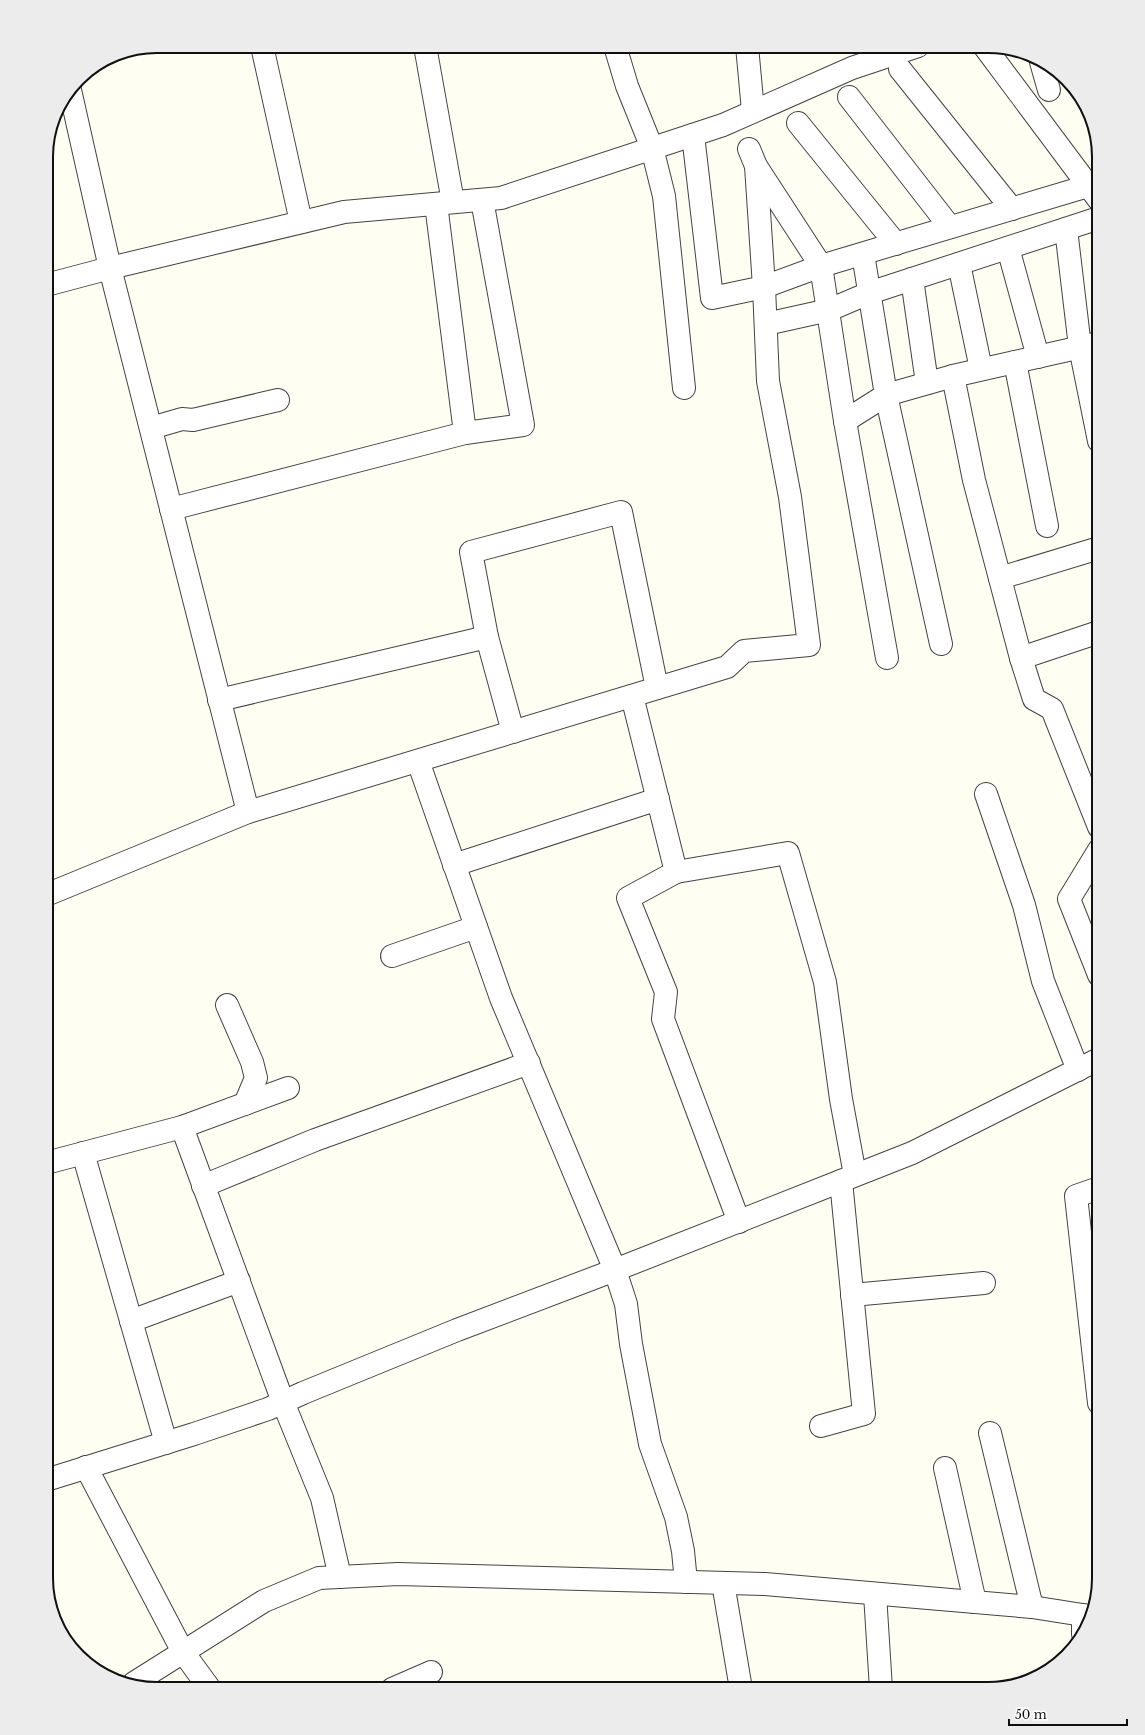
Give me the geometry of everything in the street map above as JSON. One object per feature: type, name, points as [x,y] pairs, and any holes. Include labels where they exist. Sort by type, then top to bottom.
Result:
[{"type":"street","points":[[264,53],[301,222]]},
{"type":"street","points":[[426,53],[445,203],[465,433]]},
{"type":"street","points":[[617,53],[627,86],[652,148],[664,196],[684,388]]},
{"type":"street","points":[[748,53],[753,112]]},
{"type":"street","points":[[53,283],[344,212],[501,198],[723,125],[852,68],[870,53]]},
{"type":"street","points":[[989,53],[1092,193]]},
{"type":"street","points":[[900,69],[1012,209]]},
{"type":"street","points":[[1043,69],[1049,90]]},
{"type":"street","points":[[849,96],[950,227]]},
{"type":"street","points":[[72,98],[110,268],[248,812]]},
{"type":"street","points":[[798,123],[896,244]]},
{"type":"street","points":[[693,135],[712,298],[764,287],[821,266],[1012,209],[1092,201]]},
{"type":"street","points":[[53,892],[248,812],[727,667],[744,650],[809,645],[790,497],[768,382],[764,287],[753,158],[821,266],[845,421],[887,658]]},
{"type":"street","points":[[171,509],[465,433],[523,425],[482,200]]},
{"type":"street","points":[[766,324],[829,310],[869,293],[1066,229],[1092,205]]},
{"type":"street","points":[[1066,229],[1090,345],[1092,366]]},
{"type":"street","points":[[1008,248],[1038,357]]},
{"type":"street","points":[[863,254],[886,395],[941,644]]},
{"type":"street","points":[[959,264],[981,369]]},
{"type":"street","points":[[912,279],[927,383]]},
{"type":"street","points":[[845,421],[886,395],[981,369],[1090,345]]},
{"type":"street","points":[[1015,362],[1047,526]]},
{"type":"street","points":[[953,376],[974,480],[1020,658],[1034,699],[1052,709],[1092,809]]},
{"type":"street","points":[[151,428],[182,419],[193,420],[278,400]]},
{"type":"street","points":[[513,732],[487,637],[471,552],[621,512],[657,688]]},
{"type":"street","points":[[1000,578],[1092,550]]},
{"type":"street","points":[[1020,658],[1092,634]]},
{"type":"street","points":[[219,700],[487,637]]},
{"type":"street","points":[[632,696],[676,872]]},
{"type":"street","points":[[418,761],[501,998],[615,1270],[626,1304],[631,1344],[650,1444],[676,1517],[683,1551],[686,1582]]},
{"type":"street","points":[[986,794],[1024,905],[1042,981],[1078,1070]]},
{"type":"street","points":[[454,865],[658,799]]},
{"type":"street","points":[[738,1222],[662,1019],[666,992],[628,898],[676,872],[788,853],[825,982],[841,1099],[848,1178],[852,1295],[864,1414],[821,1426]]},
{"type":"street","points":[[1092,862],[1070,899],[1092,957]]},
{"type":"street","points":[[392,956],[476,927]]},
{"type":"street","points":[[227,1005],[252,1062],[256,1078],[245,1104]]},
{"type":"street","points":[[203,1186],[315,1140],[529,1063]]},
{"type":"street","points":[[53,1478],[166,1443],[268,1409],[457,1330],[615,1270],[912,1153],[1092,1063]]},
{"type":"street","points":[[53,1161],[182,1128],[288,1088]]},
{"type":"street","points":[[182,1128],[283,1402],[322,1498],[340,1577]]},
{"type":"street","points":[[83,1153],[166,1443]]},
{"type":"street","points":[[1092,1190],[1076,1196],[1092,1340]]},
{"type":"street","points":[[131,1321],[239,1281]]},
{"type":"street","points":[[852,1295],[984,1283]]},
{"type":"street","points":[[990,1433],[1032,1607]]},
{"type":"street","points":[[86,1467],[184,1652],[205,1682]]},
{"type":"street","points":[[946,1468],[975,1602]]},
{"type":"street","points":[[140,1680],[264,1601],[319,1578],[398,1574],[765,1584],[1032,1607],[1082,1621]]},
{"type":"street","points":[[723,1583],[740,1682]]},
{"type":"street","points":[[876,1594],[881,1682]]},
{"type":"street","points":[[408,1682],[432,1672]]}]
